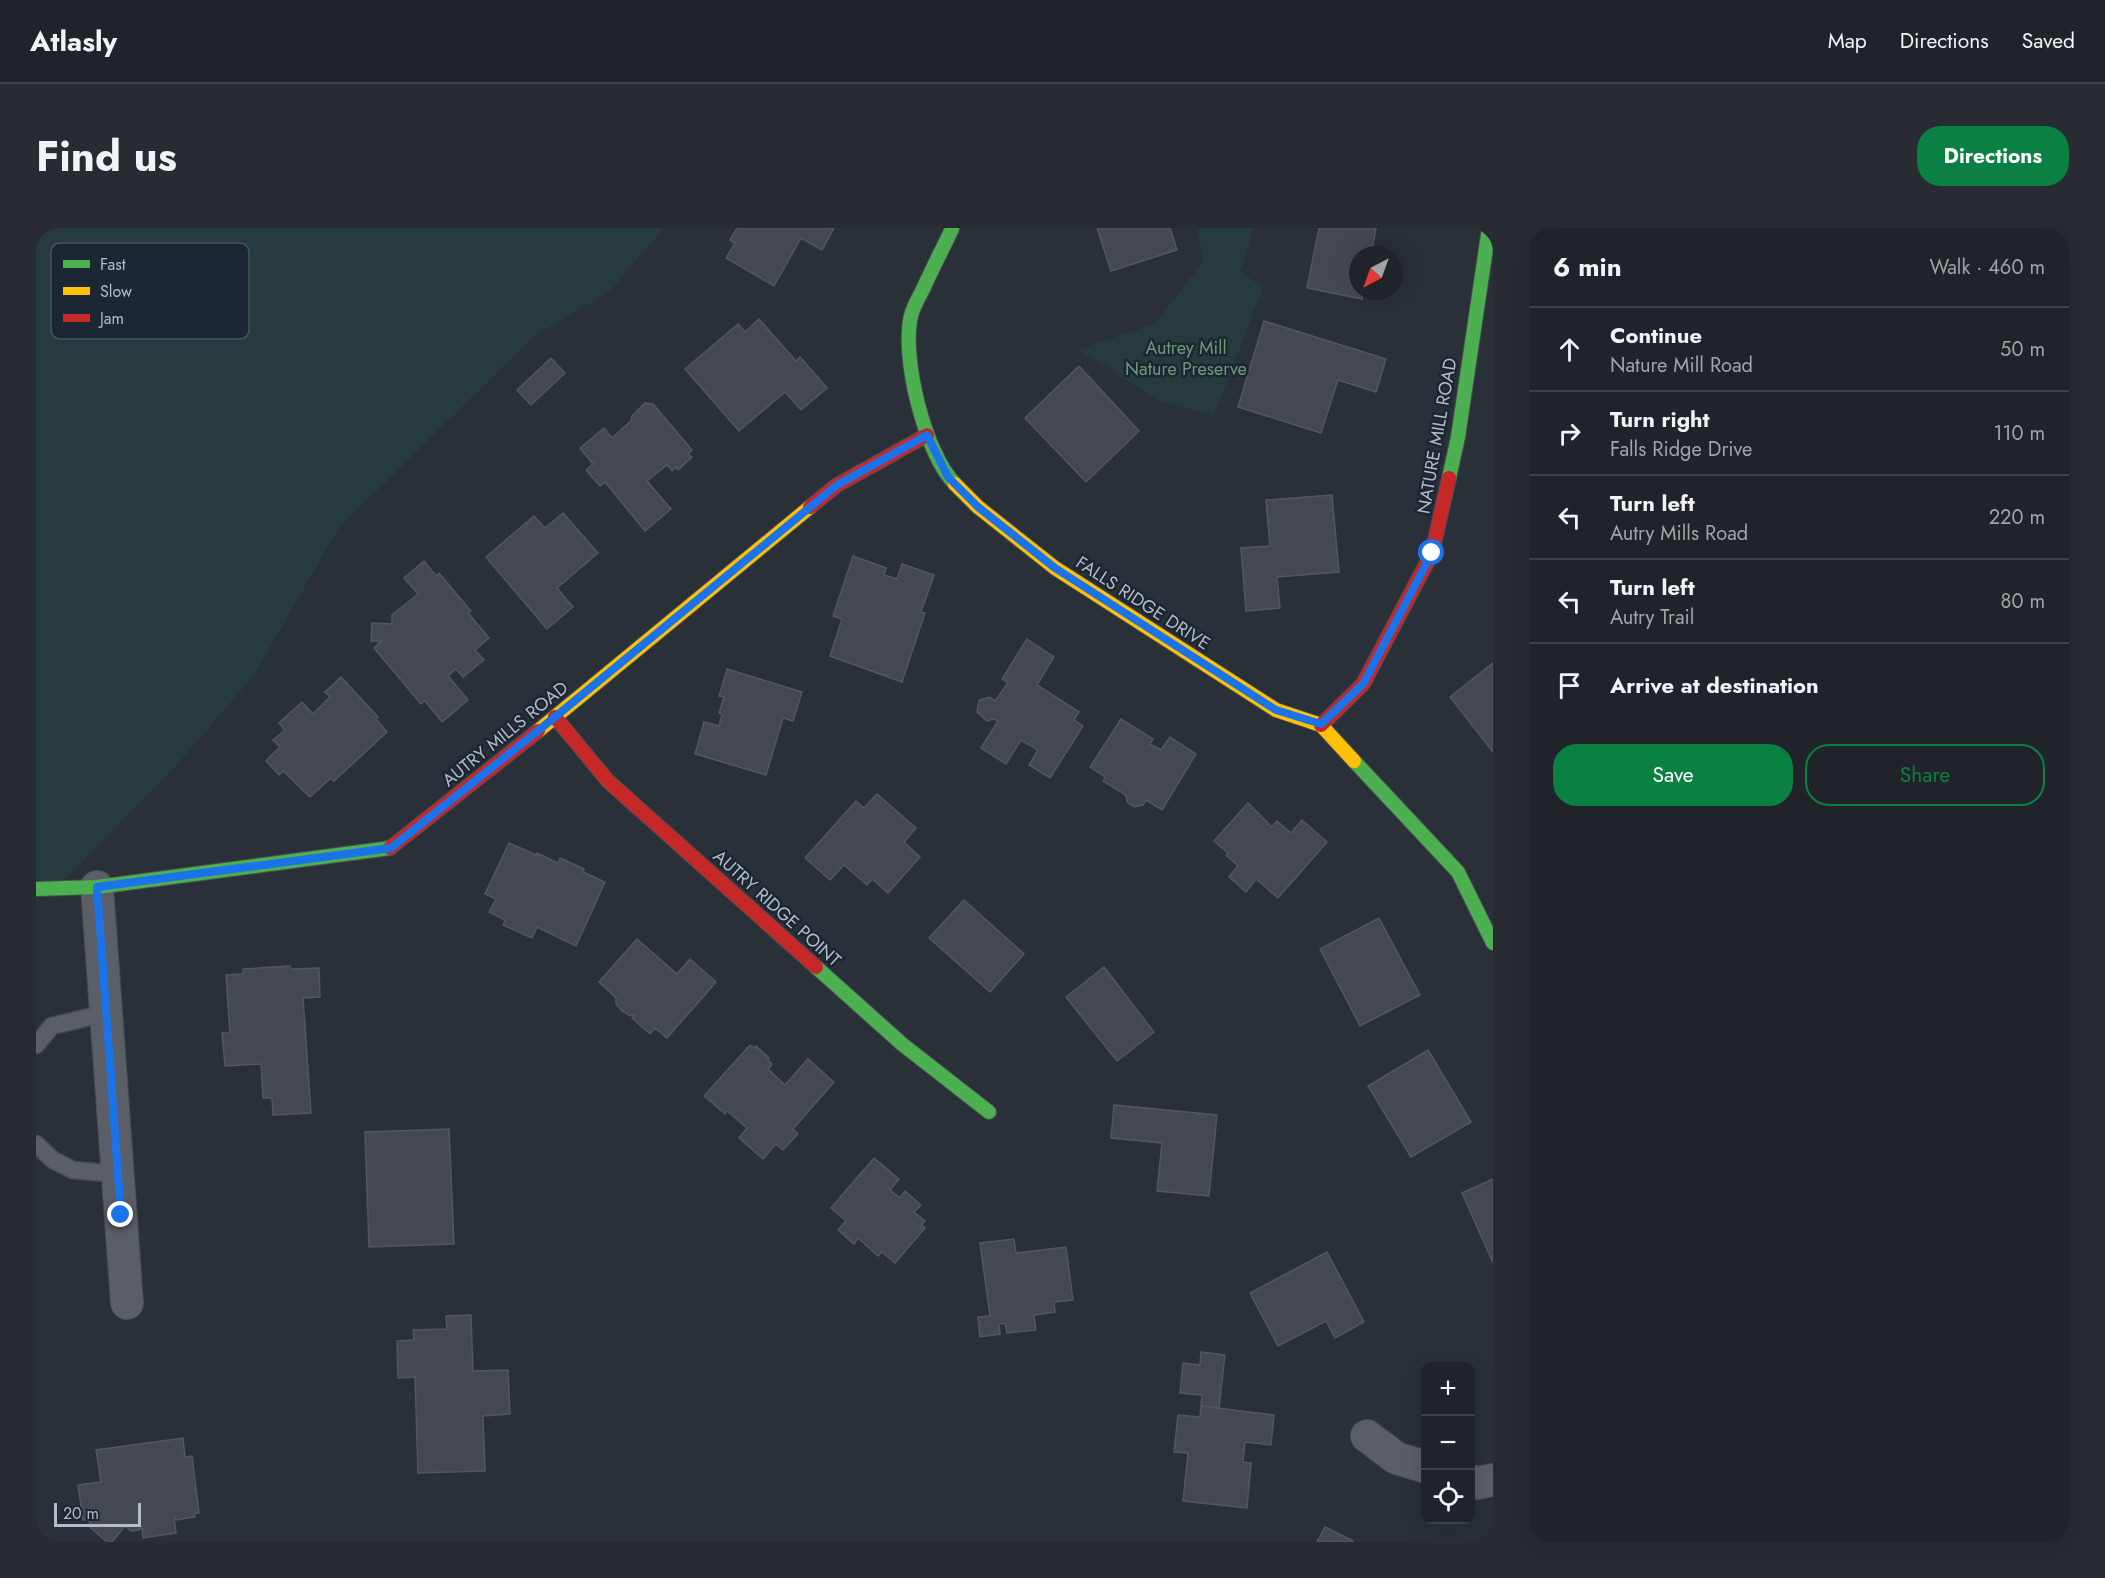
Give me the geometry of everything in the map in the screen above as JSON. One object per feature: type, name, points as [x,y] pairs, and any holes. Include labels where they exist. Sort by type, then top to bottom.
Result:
[{"type":"street","name":"NATURE MILL ROAD","points":[[1321,724],[1363,684],[1432,553],[1458,437],[1487,279],[1489,228]]},
{"type":"street","name":"FALLS RIDGE DRIVE","points":[[952,229],[911,314],[908,338],[915,389],[927,435],[948,477],[978,507],[1055,568],[1276,710],[1321,724],[1458,872],[1493,943]]},
{"type":"street","name":"AUTRY MILLS ROAD","points":[[36,889],[97,887],[391,848],[555,717],[837,485],[927,435]]},
{"type":"street","name":"AUTRY RIDGE POINT","points":[[555,717],[616,788],[902,1044],[989,1112]]},
{"type":"street","points":[[97,887],[127,1303]]},
{"type":"street","points":[[1367,1436],[1396,1458],[1421,1466]]},
{"type":"street","points":[[1475,1482],[1493,1480]]},
{"type":"lane","points":[[36,1045],[52,1026],[106,1013]]},
{"type":"lane","points":[[36,1144],[53,1160],[73,1170],[118,1174]]},
{"type":"green space","points":[[36,228],[664,228],[610,291],[533,337],[338,529],[253,677],[181,760],[61,884],[36,885]]},
{"type":"green space","name":"Autrey Mill Nature Preserve","points":[[1198,228],[1254,228],[1240,272],[1263,287],[1214,416],[1157,400],[1099,362],[1076,350],[1154,324],[1203,262]]},
{"type":"building","points":[[737,228],[834,228],[822,250],[801,238],[774,286],[726,258],[735,243],[730,240]]},
{"type":"building","points":[[1097,228],[1170,228],[1177,250],[1111,271]]},
{"type":"building","points":[[1319,228],[1376,228],[1373,246],[1349,246],[1349,296],[1307,288]]},
{"type":"building","points":[[759,319],[796,361],[800,357],[827,388],[801,410],[785,392],[739,431],[685,369],[738,324],[745,332]]},
{"type":"building","points":[[1264,321],[1386,359],[1376,392],[1338,380],[1321,433],[1238,407]]},
{"type":"building","points":[[551,358],[565,373],[531,405],[517,390]]},
{"type":"building","points":[[1079,366],[1139,431],[1086,482],[1025,418]]},
{"type":"building","points":[[645,403],[653,404],[692,450],[688,454],[692,457],[678,470],[676,467],[672,471],[667,465],[647,481],[671,509],[645,531],[605,482],[600,486],[586,470],[593,464],[580,448],[604,428],[612,438],[631,421],[632,416]]},
{"type":"building","points":[[1332,495],[1339,572],[1277,577],[1280,608],[1246,611],[1241,548],[1270,546],[1266,500]]},
{"type":"building","points":[[563,513],[598,553],[557,588],[573,607],[547,629],[486,557],[534,516],[545,528]]},
{"type":"building","points":[[853,556],[886,568],[884,575],[897,579],[902,564],[934,575],[921,612],[925,613],[902,682],[830,656],[842,619],[833,616]]},
{"type":"building","points":[[424,561],[436,576],[439,573],[471,611],[468,613],[489,638],[475,650],[484,660],[463,677],[456,669],[448,676],[468,700],[442,722],[425,701],[421,704],[374,648],[381,641],[371,641],[372,623],[392,624],[392,615],[418,594],[404,578]]},
{"type":"building","points":[[1027,639],[1054,657],[1037,685],[1079,712],[1074,720],[1083,726],[1050,778],[1029,765],[1038,750],[1021,740],[1006,764],[981,748],[998,721],[994,719],[987,721],[977,712],[979,700],[990,697],[995,701],[1008,683],[1002,679]]},
{"type":"building","points":[[1493,663],[1493,752],[1450,697]]},
{"type":"building","points":[[727,669],[802,692],[793,721],[783,718],[766,775],[695,754],[704,722],[719,726],[722,714],[719,713],[724,697],[719,696]]},
{"type":"building","points":[[341,677],[378,717],[376,719],[387,732],[334,781],[331,778],[310,797],[283,771],[279,775],[266,761],[280,747],[273,740],[285,730],[279,723],[302,702],[313,714],[330,697],[325,692]]},
{"type":"building","points":[[1121,719],[1153,739],[1150,744],[1161,750],[1170,737],[1196,754],[1162,810],[1146,800],[1143,805],[1134,807],[1127,802],[1126,795],[1103,781],[1105,777],[1090,767]]},
{"type":"building","points":[[877,794],[916,828],[904,842],[920,857],[888,893],[872,879],[867,885],[844,865],[830,880],[805,858],[856,801],[864,808]]},
{"type":"building","points":[[1248,803],[1272,827],[1277,821],[1291,833],[1302,820],[1327,842],[1278,898],[1256,879],[1246,892],[1229,877],[1238,866],[1214,841]]},
{"type":"building","points":[[509,843],[558,863],[560,858],[605,882],[576,946],[537,927],[532,938],[503,925],[505,920],[489,912],[496,899],[485,894]]},
{"type":"building","points":[[964,900],[1024,954],[990,992],[929,938]]},
{"type":"building","points":[[1379,918],[1420,995],[1360,1026],[1320,949]]},
{"type":"building","points":[[637,939],[677,974],[690,959],[716,982],[667,1038],[655,1028],[650,1034],[632,1018],[635,1015],[622,1011],[616,1004],[616,998],[599,982]]},
{"type":"building","points":[[290,966],[291,969],[319,968],[320,997],[303,998],[311,1113],[273,1115],[272,1098],[263,1098],[261,1064],[225,1066],[222,1033],[230,1033],[226,975],[243,974],[243,969]]},
{"type":"building","points":[[1104,967],[1154,1032],[1117,1061],[1066,997]]},
{"type":"building","points":[[750,1045],[754,1048],[756,1046],[769,1058],[772,1064],[768,1069],[785,1085],[808,1059],[834,1082],[793,1129],[798,1134],[783,1150],[776,1144],[763,1159],[739,1138],[747,1128],[727,1111],[725,1114],[704,1096]]},
{"type":"building","points":[[1428,1050],[1471,1122],[1411,1157],[1368,1086]]},
{"type":"building","points":[[1114,1105],[1217,1115],[1209,1196],[1157,1191],[1162,1143],[1111,1138]]},
{"type":"building","points":[[449,1129],[454,1244],[369,1247],[365,1132]]},
{"type":"building","points":[[874,1158],[899,1179],[890,1190],[900,1198],[905,1191],[921,1205],[914,1212],[925,1221],[921,1224],[925,1228],[895,1263],[882,1252],[878,1256],[858,1238],[854,1244],[838,1230],[846,1221],[831,1208]]},
{"type":"building","points":[[1493,1179],[1493,1263],[1462,1193]]},
{"type":"building","points":[[1014,1239],[1016,1253],[1066,1247],[1073,1300],[1054,1302],[1055,1312],[1034,1315],[1036,1330],[1007,1333],[1005,1323],[999,1324],[1000,1334],[980,1337],[978,1317],[990,1316],[980,1243]]},
{"type":"building","points":[[1327,1252],[1364,1322],[1335,1338],[1326,1321],[1278,1346],[1250,1293]]},
{"type":"building","points":[[471,1315],[473,1371],[508,1370],[510,1414],[483,1416],[485,1471],[418,1473],[415,1377],[398,1378],[397,1341],[414,1340],[413,1330],[447,1329],[446,1316]]},
{"type":"building","points":[[1201,1352],[1225,1355],[1219,1408],[1201,1406],[1202,1395],[1180,1393],[1183,1363],[1200,1365]]},
{"type":"building","points":[[1201,1406],[1274,1415],[1271,1445],[1245,1442],[1243,1462],[1251,1463],[1247,1508],[1183,1501],[1188,1453],[1174,1452],[1178,1415],[1200,1417]]},
{"type":"building","points":[[183,1438],[185,1457],[192,1456],[199,1513],[194,1514],[195,1517],[176,1520],[174,1517],[176,1533],[143,1538],[142,1527],[131,1531],[125,1526],[112,1542],[107,1542],[90,1527],[89,1520],[83,1520],[78,1485],[101,1482],[96,1450]]},
{"type":"building","points":[[1325,1527],[1353,1541],[1317,1542]]},
{"type":"traffic: fast","points":[[1449,478],[1458,437],[1489,228]]},
{"type":"traffic: fast","points":[[952,229],[913,309],[909,334],[909,355],[925,428],[944,470],[955,484]]},
{"type":"traffic: fast","points":[[1354,761],[1458,872],[1493,943]]},
{"type":"traffic: fast","points":[[36,889],[97,887],[390,848]]},
{"type":"traffic: fast","points":[[816,967],[902,1044],[989,1112]]},
{"type":"traffic: slow","points":[[955,484],[978,507],[1055,568],[1276,710],[1321,725],[1354,761]]},
{"type":"traffic: slow","points":[[538,731],[810,507]]},
{"type":"traffic: jam","points":[[810,507],[837,485],[927,435]]},
{"type":"traffic: jam","points":[[1321,725],[1363,684],[1432,553],[1449,478]]},
{"type":"traffic: jam","points":[[555,717],[608,781],[816,967]]},
{"type":"traffic: jam","points":[[390,848],[538,731]]},
{"type":"route","points":[[121,1215],[97,887],[391,848],[555,717],[837,485],[927,435],[948,477],[978,507],[1055,568],[1276,710],[1321,724],[1363,684],[1432,553]]}]
